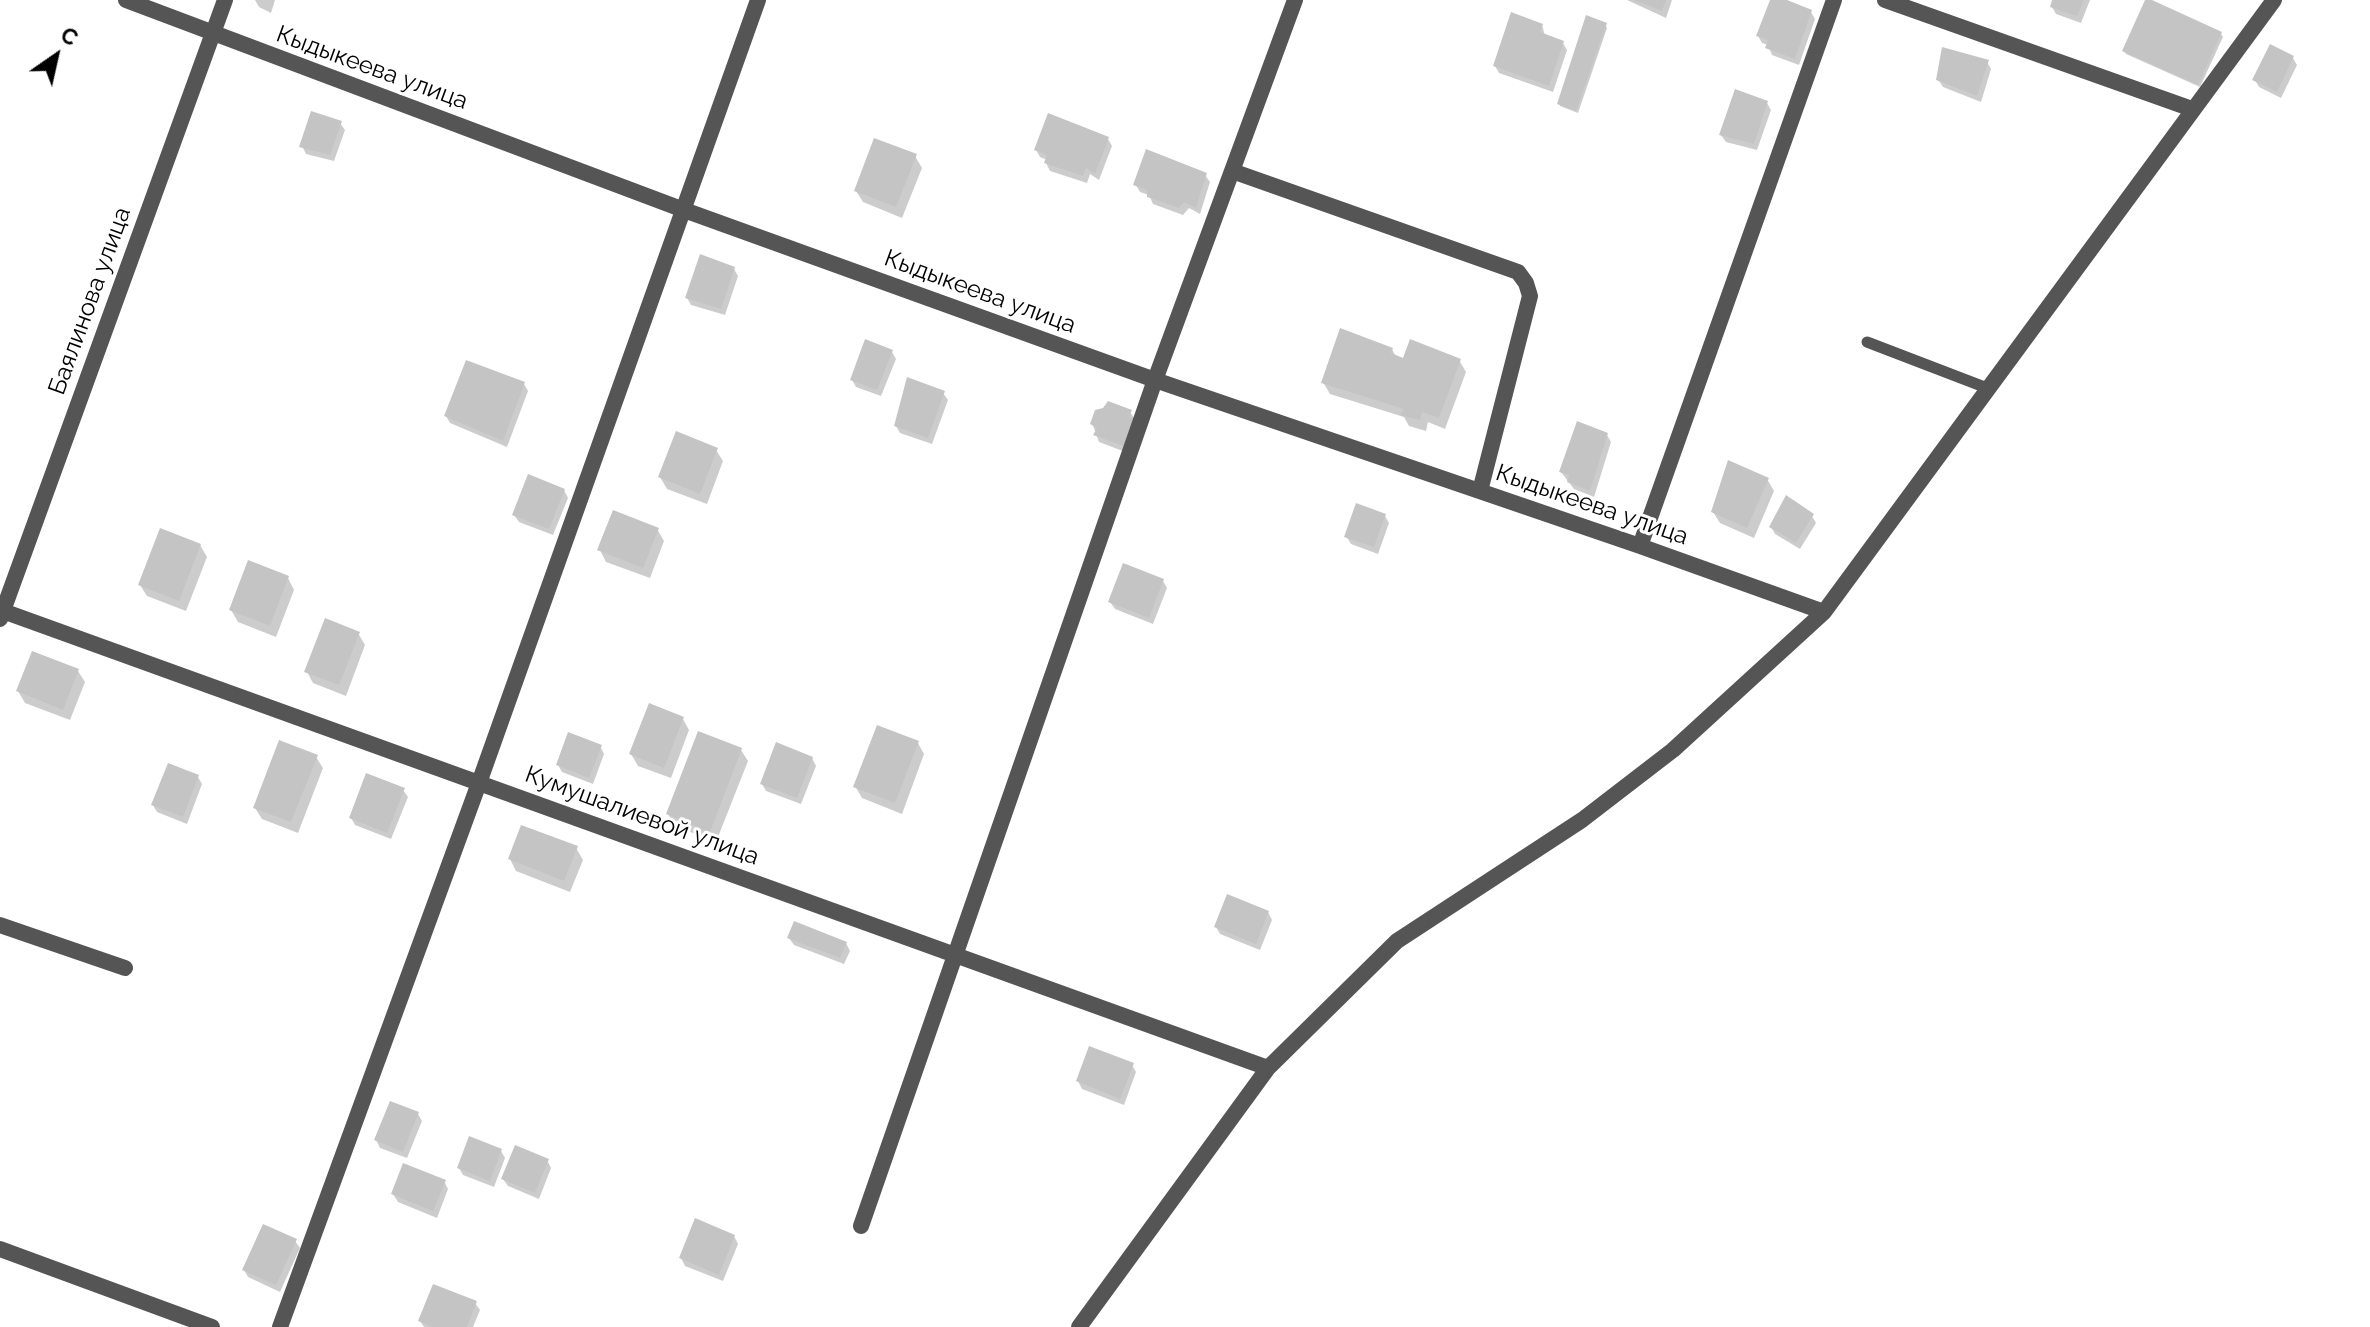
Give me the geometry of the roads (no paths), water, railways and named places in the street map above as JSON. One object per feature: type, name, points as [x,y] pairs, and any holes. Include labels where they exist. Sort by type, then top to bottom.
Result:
[{"type":"street","name":"Кыдыкеева улица","points":[[126,0],[684,210],[1155,380],[1824,612]]},
{"type":"street","name":"Баялинова улица","points":[[1,614],[225,0]]},
{"type":"street","points":[[280,1327],[479,783],[758,0]]},
{"type":"street","points":[[861,1226],[1155,380],[1295,0]]},
{"type":"street","points":[[1640,546],[1834,0]]},
{"type":"street","points":[[1885,0],[2192,109]]},
{"type":"street","points":[[1079,1327],[1268,1068],[1397,941],[1582,820],[1616,794],[1673,750],[1824,612],[2274,0]]},
{"type":"street","points":[[1232,171],[1518,272],[1530,296],[1480,491]]},
{"type":"street","name":"Кумушалиевой улица","points":[[1,614],[1268,1068]]},
{"type":"street","points":[[0,925],[125,968]]},
{"type":"street","points":[[0,1249],[212,1327]]},
{"type":"lane","points":[[1867,342],[1987,388]]}]
